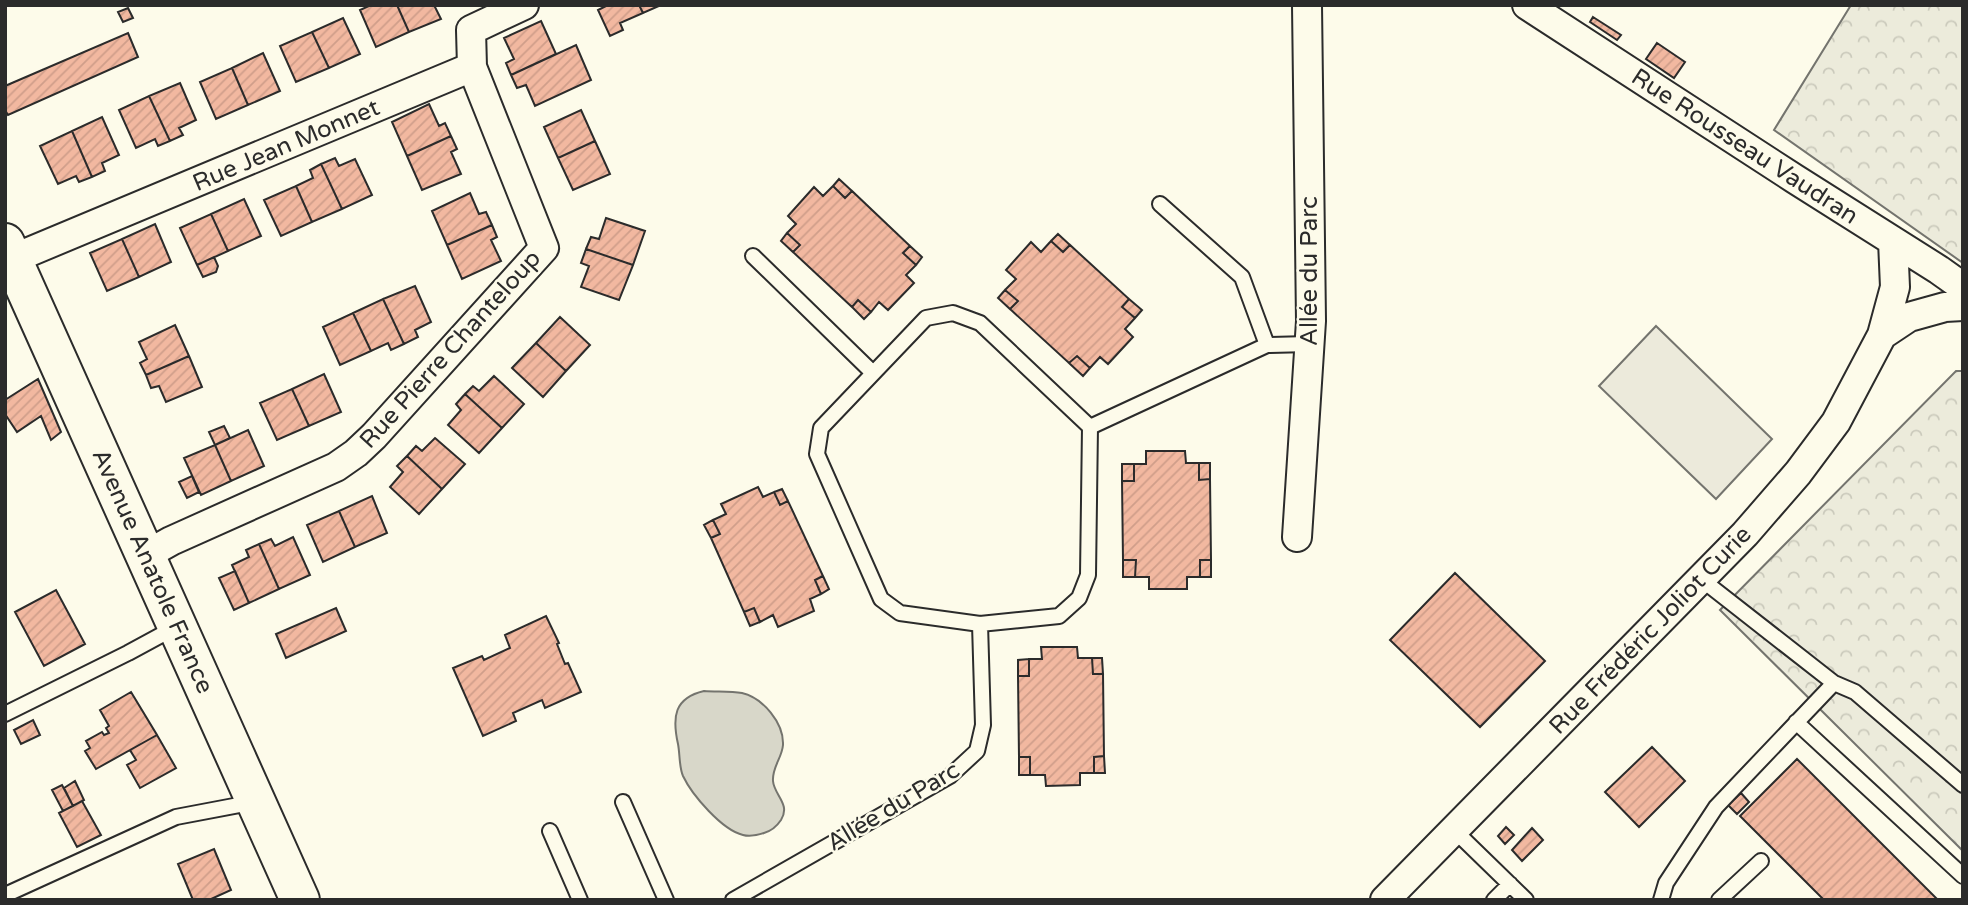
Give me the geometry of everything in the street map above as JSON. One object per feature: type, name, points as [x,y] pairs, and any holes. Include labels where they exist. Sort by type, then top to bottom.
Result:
[{"type":"main road","name":"Avenue Anatole France","points":[[8,255],[300,900]]},
{"type":"street","points":[[471,67],[471,30],[524,5]]},
{"type":"street","name":"Allée du Parc","points":[[1297,537],[1311,321],[1307,5]]},
{"type":"street","name":"Rue Rousseau Vaudran","points":[[1527,5],[1963,287]]},
{"type":"street","name":"Rue Jean Monnet","points":[[8,255],[471,67]]},
{"type":"street","name":"Rue Pierre Chanteloup","points":[[146,555],[171,541],[336,467],[356,453],[544,248],[471,67]]},
{"type":"street","name":"Rue Frédéric Joliot Curie","points":[[1385,900],[1745,534],[1786,487],[1836,422],[1882,335],[1895,287],[1893,241]]},
{"type":"street","name":"Rue Frédéric Joliot Curie","points":[[1882,335],[1909,317],[1945,307],[1963,306]]},
{"type":"lane","points":[[1160,204],[1242,278],[1267,345]]},
{"type":"lane","points":[[753,256],[873,373]]},
{"type":"lane","points":[[953,313],[980,323],[1090,427],[1088,575],[1079,598],[1059,616],[980,624],[900,613],[881,599],[817,454],[821,428],[926,318],[953,313]]},
{"type":"lane","points":[[1090,427],[1267,345],[1309,344]]},
{"type":"lane","points":[[1701,579],[1834,683],[1855,692],[1962,784]]},
{"type":"lane","name":"Allée du Parc","points":[[733,900],[950,776],[976,751],[983,725],[980,624]]},
{"type":"lane","points":[[5,714],[178,626]]},
{"type":"lane","points":[[1661,900],[1666,883],[1716,807],[1834,683]]},
{"type":"lane","points":[[1796,722],[1963,876]]},
{"type":"lane","points":[[5,895],[176,817],[255,802]]},
{"type":"lane","points":[[623,802],[666,900]]},
{"type":"lane","points":[[1454,830],[1526,900]]},
{"type":"lane","points":[[550,831],[580,900]]},
{"type":"lane","points":[[1719,900],[1760,861]]},
{"type":"lane","points":[[1494,900],[1510,884]]},
{"type":"green space","points":[[1851,5],[1963,5],[1963,263],[1774,130]]},
{"type":"green space","points":[[1956,371],[1963,371],[1963,851],[1720,610]]},
{"type":"shaded area","points":[[1656,326],[1772,439],[1716,499],[1599,386]]},
{"type":"shaded area","points":[[704,691],[737,692],[750,696],[771,713],[780,728],[783,745],[773,781],[783,804],[784,814],[778,824],[767,832],[746,836],[726,826],[700,802],[683,776],[676,717],[686,698]]},
{"type":"building","points":[[371,5],[397,5],[409,32],[376,47],[360,10]]},
{"type":"building","points":[[397,5],[434,5],[441,19],[409,32]]},
{"type":"building","points":[[608,5],[639,5],[643,13],[620,23],[623,30],[610,36],[598,10]]},
{"type":"building","points":[[639,5],[661,5],[643,13]]},
{"type":"building","points":[[128,8],[133,18],[123,22],[118,12]]},
{"type":"building","points":[[1593,17],[1621,35],[1617,40],[1590,22]]},
{"type":"building","points":[[343,18],[360,54],[329,68],[312,32]]},
{"type":"building","points":[[541,21],[556,54],[511,75],[506,63],[514,59],[504,38]]},
{"type":"building","points":[[312,32],[329,68],[296,82],[280,46]]},
{"type":"building","points":[[128,33],[138,57],[8,115],[5,110],[5,86]]},
{"type":"building","points":[[1657,43],[1685,62],[1674,78],[1646,59]]},
{"type":"building","points":[[576,45],[591,80],[535,106],[526,85],[517,88],[511,75]]},
{"type":"building","points":[[263,53],[280,91],[248,105],[232,68]]},
{"type":"building","points":[[232,68],[248,105],[216,119],[200,82]]},
{"type":"building","points":[[180,83],[196,120],[179,128],[183,135],[170,141],[149,96]]},
{"type":"building","points":[[149,96],[170,141],[158,146],[155,139],[136,148],[119,110]]},
{"type":"building","points":[[429,104],[439,126],[445,123],[451,136],[407,156],[392,122]]},
{"type":"building","points":[[581,110],[595,141],[558,158],[544,127]]},
{"type":"building","points":[[102,117],[119,155],[102,163],[105,171],[92,177],[72,131]]},
{"type":"building","points":[[72,131],[92,177],[79,182],[76,176],[58,184],[40,146]]},
{"type":"building","points":[[451,136],[457,149],[451,152],[461,174],[422,190],[407,156]]},
{"type":"building","points":[[595,141],[610,174],[573,190],[558,158]]},
{"type":"building","points":[[335,158],[339,166],[355,159],[372,195],[342,209],[321,164]]},
{"type":"building","points":[[321,164],[342,209],[312,222],[296,186],[313,178],[310,170]]},
{"type":"building","points":[[839,179],[852,191],[845,198],[833,186]]},
{"type":"building","points":[[296,186],[312,222],[281,236],[264,200]]},
{"type":"building","points":[[833,186],[845,198],[852,191],[910,246],[903,253],[916,265],[906,275],[914,283],[888,310],[879,302],[871,312],[858,300],[852,307],[793,252],[800,245],[787,233],[796,224],[788,216],[814,187],[823,196]]},
{"type":"building","points":[[470,193],[479,214],[486,212],[492,225],[447,245],[432,211]]},
{"type":"building","points":[[244,199],[261,236],[228,251],[211,214]]},
{"type":"building","points":[[211,214],[228,251],[197,265],[180,228]]},
{"type":"building","points":[[606,218],[645,231],[633,265],[586,249],[591,237],[599,239]]},
{"type":"building","points":[[155,224],[171,262],[139,277],[122,239]]},
{"type":"building","points":[[492,225],[497,237],[491,240],[501,261],[462,279],[447,245]]},
{"type":"building","points":[[787,233],[800,245],[793,252],[781,241]]},
{"type":"building","points":[[1058,234],[1070,245],[1063,252],[1051,241]]},
{"type":"building","points":[[122,239],[139,277],[107,291],[90,253]]},
{"type":"building","points":[[1051,241],[1063,252],[1070,245],[1129,299],[1122,307],[1135,318],[1125,329],[1133,337],[1108,364],[1100,357],[1090,368],[1077,356],[1069,363],[1010,309],[1018,301],[1005,290],[1016,279],[1006,270],[1031,242],[1041,252]]},
{"type":"building","points":[[910,246],[922,257],[916,265],[903,253]]},
{"type":"building","points":[[586,249],[633,265],[619,300],[581,287],[589,266],[581,263]]},
{"type":"building","points":[[214,257],[218,266],[216,272],[203,277],[197,265]]},
{"type":"building","points":[[415,286],[431,322],[415,330],[418,337],[404,344],[383,299]]},
{"type":"building","points":[[1005,290],[1018,301],[1010,309],[998,298]]},
{"type":"building","points":[[383,299],[404,344],[391,350],[388,343],[371,351],[353,313]]},
{"type":"building","points":[[1129,299],[1142,310],[1135,318],[1122,307]]},
{"type":"building","points":[[858,300],[871,312],[864,319],[852,307]]},
{"type":"building","points":[[353,313],[371,351],[340,365],[323,327]]},
{"type":"building","points":[[560,317],[590,345],[566,371],[536,343]]},
{"type":"building","points":[[175,325],[189,356],[146,375],[140,363],[147,359],[139,342]]},
{"type":"building","points":[[536,343],[566,371],[543,397],[512,368]]},
{"type":"building","points":[[189,356],[202,387],[166,402],[159,386],[151,388],[146,375]]},
{"type":"building","points":[[1077,356],[1090,368],[1083,376],[1069,363]]},
{"type":"building","points":[[324,374],[341,412],[309,426],[292,389]]},
{"type":"building","points":[[494,376],[524,404],[502,428],[465,394],[473,386],[479,391]]},
{"type":"building","points":[[38,379],[61,432],[51,440],[41,416],[17,432],[5,414],[5,400]]},
{"type":"building","points":[[292,389],[309,426],[277,440],[260,403]]},
{"type":"building","points":[[465,394],[502,428],[479,453],[448,425],[461,410],[456,404]]},
{"type":"building","points":[[224,426],[230,438],[215,445],[209,432]]},
{"type":"building","points":[[248,430],[264,466],[231,481],[215,445]]},
{"type":"building","points":[[435,438],[465,464],[442,489],[407,456],[416,446],[422,451]]},
{"type":"building","points":[[215,445],[231,481],[201,495],[184,458]]},
{"type":"building","points":[[1146,451],[1185,451],[1186,463],[1199,463],[1199,480],[1210,479],[1211,560],[1200,560],[1200,577],[1187,577],[1187,589],[1149,589],[1149,577],[1135,577],[1136,560],[1123,560],[1122,481],[1134,481],[1134,464],[1146,464]]},
{"type":"building","points":[[407,456],[442,489],[419,514],[390,487],[403,472],[397,466]]},
{"type":"building","points":[[1199,463],[1210,463],[1210,479],[1199,480]]},
{"type":"building","points":[[1122,464],[1134,464],[1134,481],[1122,481]]},
{"type":"building","points":[[192,476],[199,492],[187,498],[179,482]]},
{"type":"building","points":[[758,487],[763,497],[774,492],[780,505],[788,501],[823,576],[815,580],[821,594],[810,599],[814,611],[778,627],[773,615],[760,622],[754,608],[744,612],[711,538],[720,534],[713,520],[726,514],[721,504]]},
{"type":"building","points":[[782,489],[788,501],[780,505],[774,492]]},
{"type":"building","points":[[372,496],[387,533],[355,547],[339,511]]},
{"type":"building","points":[[339,511],[355,547],[323,562],[307,525]]},
{"type":"building","points":[[713,520],[720,534],[711,538],[704,525]]},
{"type":"building","points":[[293,537],[310,575],[279,589],[259,544],[271,539],[275,546]]},
{"type":"building","points":[[259,544],[279,589],[249,603],[232,565],[249,557],[246,550]]},
{"type":"building","points":[[1123,560],[1136,560],[1135,577],[1123,577]]},
{"type":"building","points":[[1200,560],[1211,560],[1211,577],[1200,577]]},
{"type":"building","points":[[235,571],[249,603],[234,610],[219,578]]},
{"type":"building","points":[[1455,573],[1545,661],[1480,727],[1390,640]]},
{"type":"building","points":[[823,576],[829,589],[821,594],[815,580]]},
{"type":"building","points":[[56,590],[85,644],[44,666],[15,612]]},
{"type":"building","points":[[336,608],[346,631],[286,658],[276,634]]},
{"type":"building","points":[[754,608],[760,622],[750,626],[744,612]]},
{"type":"building","points":[[546,616],[559,643],[557,644],[565,664],[568,663],[581,692],[545,708],[542,700],[513,713],[516,721],[483,736],[453,668],[482,656],[484,660],[510,648],[505,635]]},
{"type":"building","points":[[1041,647],[1077,647],[1078,658],[1092,658],[1093,674],[1103,674],[1104,756],[1094,757],[1094,773],[1080,773],[1080,785],[1046,786],[1045,775],[1030,775],[1030,757],[1019,757],[1018,676],[1029,676],[1029,659],[1042,659]]},
{"type":"building","points":[[1092,658],[1102,658],[1103,674],[1093,674]]},
{"type":"building","points":[[1029,659],[1029,676],[1018,676],[1018,660]]},
{"type":"building","points":[[131,692],[157,735],[96,769],[85,751],[90,748],[86,741],[102,732],[104,735],[109,733],[106,728],[109,726],[100,710]]},
{"type":"building","points":[[33,720],[40,735],[21,744],[14,730]]},
{"type":"building","points":[[157,735],[176,768],[140,788],[127,765],[136,760],[130,750]]},
{"type":"building","points":[[1652,747],[1685,781],[1639,827],[1605,792]]},
{"type":"building","points":[[1104,756],[1105,773],[1094,773],[1094,757]]},
{"type":"building","points":[[1019,757],[1030,757],[1030,775],[1019,775]]},
{"type":"building","points":[[1797,759],[1938,900],[1824,900],[1740,816]]},
{"type":"building","points":[[75,781],[84,800],[73,806],[64,788]]},
{"type":"building","points":[[62,785],[73,806],[63,811],[52,790]]},
{"type":"building","points":[[1741,793],[1749,802],[1737,814],[1728,805]]},
{"type":"building","points":[[82,801],[101,835],[77,847],[59,813]]},
{"type":"building","points":[[1506,827],[1514,835],[1505,844],[1498,836]]},
{"type":"building","points":[[1532,828],[1543,840],[1522,861],[1512,850]]},
{"type":"building","points":[[214,849],[231,890],[209,900],[193,900],[178,864]]}]
